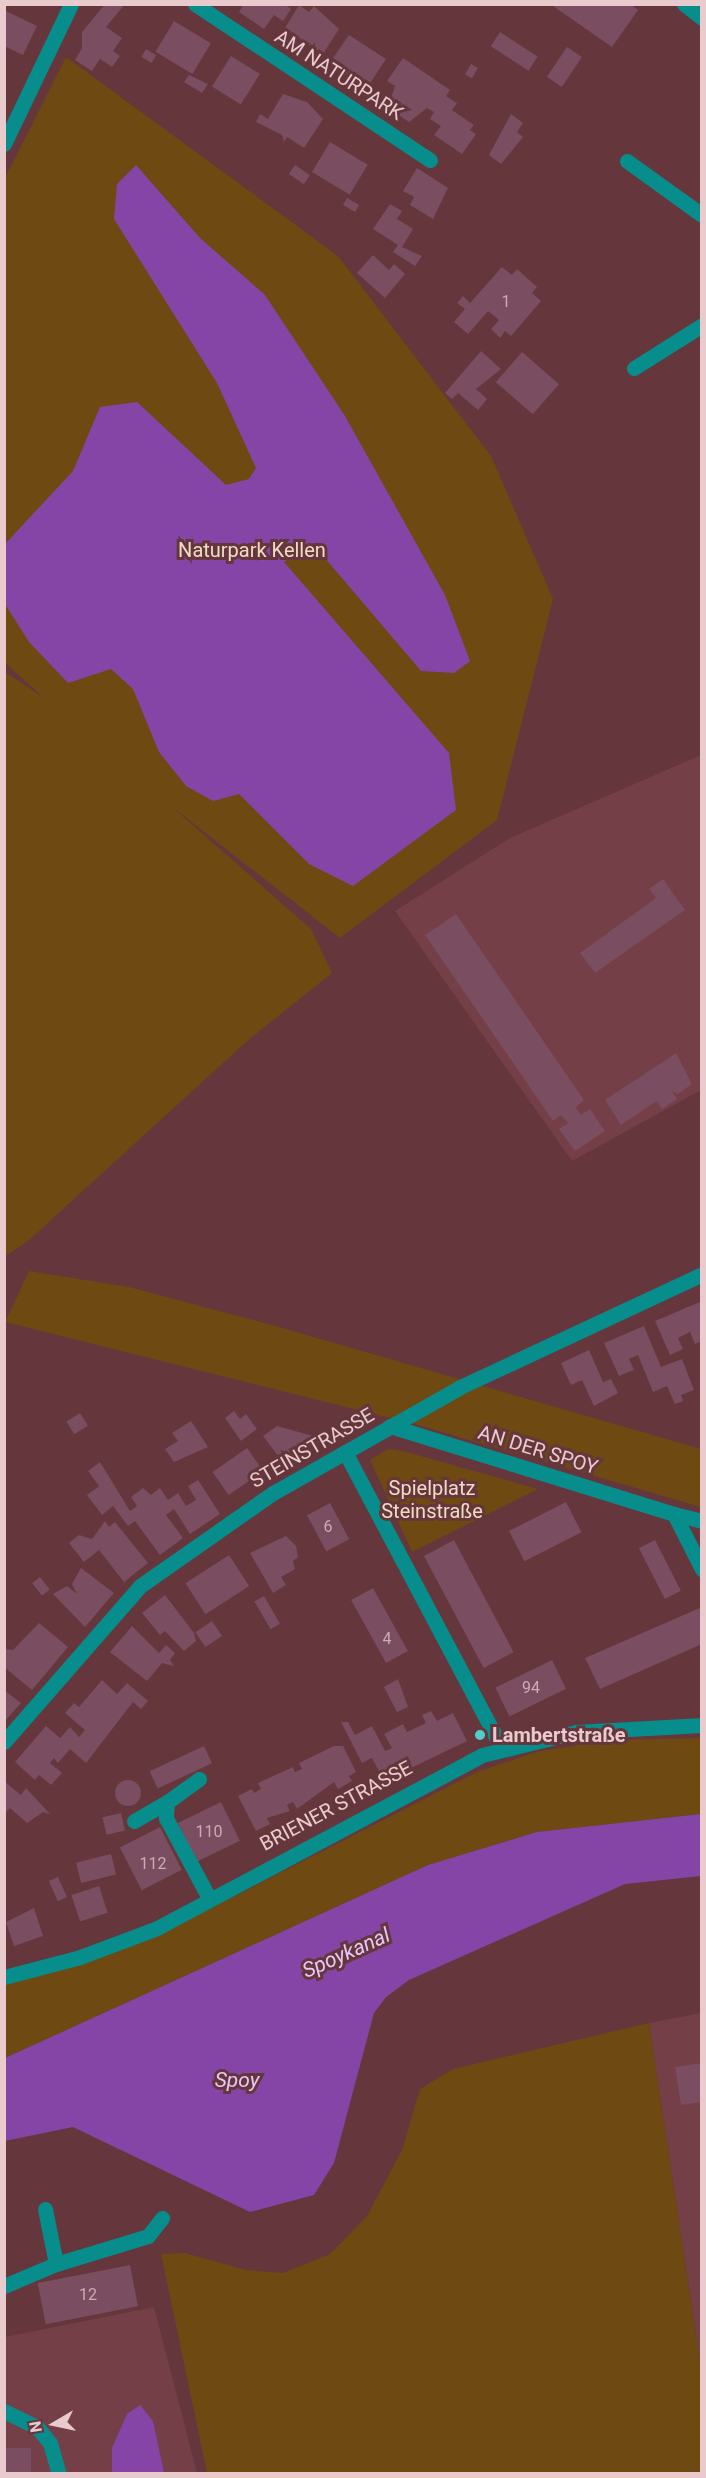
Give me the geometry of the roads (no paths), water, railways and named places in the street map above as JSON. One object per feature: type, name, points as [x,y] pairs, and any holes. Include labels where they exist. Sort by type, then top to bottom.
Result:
[{"type":"street","points":[[4,144],[70,4]]},
{"type":"street","name":"AM NATURPARK","points":[[195,4],[430,160]]},
{"type":"street","points":[[684,4],[702,18]]},
{"type":"street","points":[[627,161],[702,215]]},
{"type":"street","points":[[634,368],[702,325]]},
{"type":"street","name":"STEINSTRASSE","points":[[4,1742],[141,1586],[273,1493],[460,1387],[702,1274]]},
{"type":"street","name":"AN DER SPOY","points":[[390,1426],[702,1521]]},
{"type":"street","points":[[345,1452],[502,1748]]},
{"type":"street","points":[[674,1514],[702,1569]]},
{"type":"street","name":"BRIENER STRASSE","points":[[4,1977],[146,1932],[457,1766],[502,1748],[576,1732],[702,1725]]},
{"type":"street","points":[[134,1821],[167,1802],[199,1779]]},
{"type":"street","points":[[167,1802],[166,1818],[209,1898]]},
{"type":"street","points":[[45,2209],[56,2264]]},
{"type":"street","points":[[4,2286],[56,2264],[148,2236],[162,2218]]},
{"type":"street","points":[[4,2411],[37,2427],[50,2443],[59,2474]]},
{"type":"water","points":[[136,165],[200,238],[265,295],[345,416],[445,595],[470,661],[454,673],[421,671],[313,544],[284,562],[449,753],[456,810],[353,886],[309,864],[239,794],[213,801],[186,786],[159,752],[133,689],[111,669],[68,683],[29,642],[5,604],[5,544],[73,471],[100,407],[137,402],[226,485],[249,479],[256,468],[217,383],[114,219],[117,184]]},
{"type":"water","name":"Spoy","points":[[701,1814],[701,1876],[625,1884],[409,1980],[386,1997],[374,2013],[334,2163],[314,2195],[250,2212],[73,2127],[5,2141],[5,2058],[428,1865],[537,1832]]},
{"type":"water","points":[[140,2405],[153,2421],[164,2473],[112,2473],[112,2448],[127,2414]]},
{"type":"place","name":"Lambertstraße","points":[[480,1735]]},
{"type":"park label","name":"Naturpark Kellen","points":[[252,550]]},
{"type":"park label","name":"Spielplatz Steinstraße","points":[[432,1500]]},
{"type":"water label","name":"Spoykanal","points":[[346,1953]]}]
